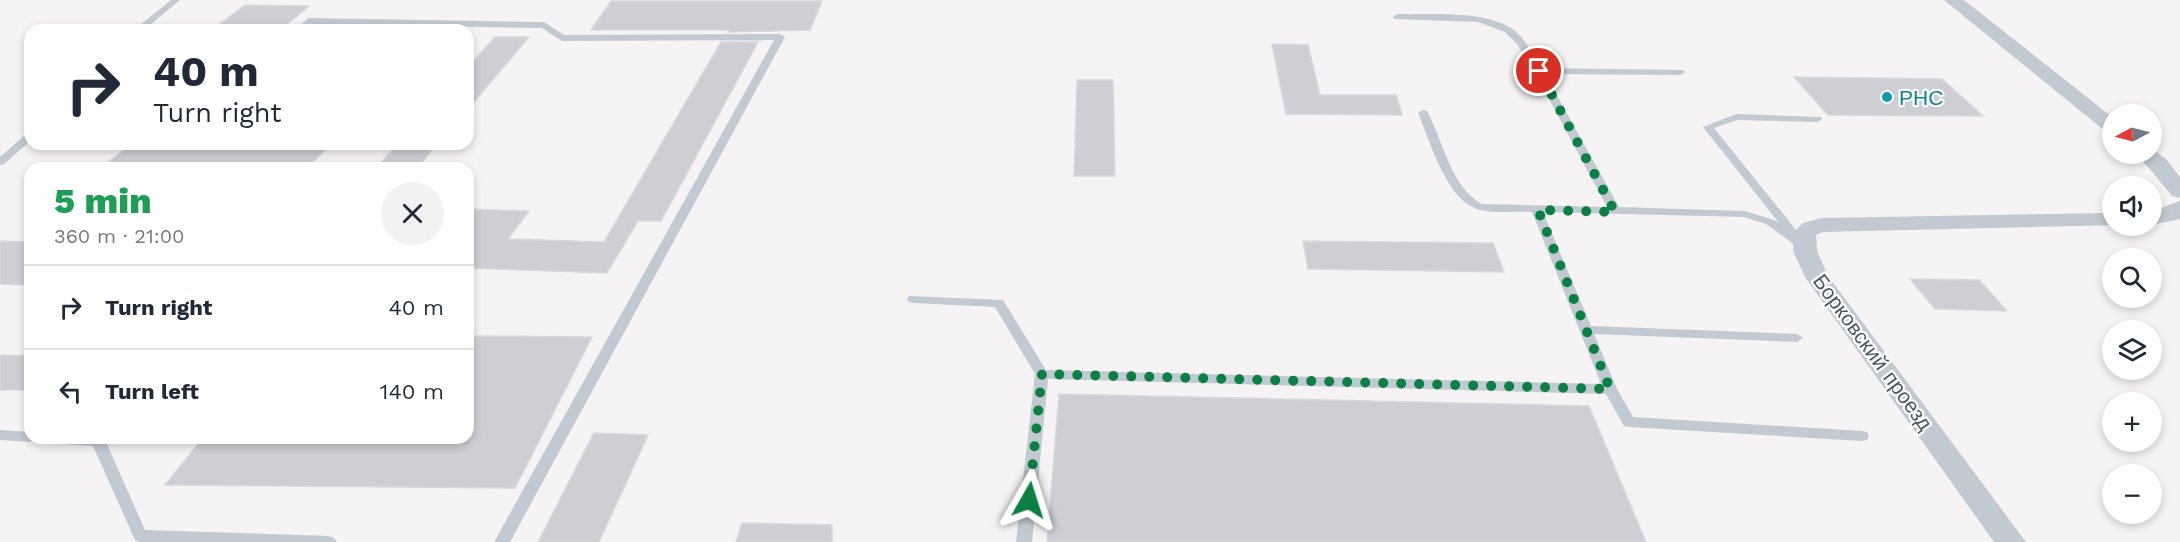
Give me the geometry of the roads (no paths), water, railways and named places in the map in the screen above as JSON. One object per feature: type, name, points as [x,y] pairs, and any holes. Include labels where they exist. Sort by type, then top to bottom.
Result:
[{"type":"street","points":[[1953,0],[2102,119]]},
{"type":"street","points":[[2154,164],[2180,192],[2173,214],[2162,216]]},
{"type":"street","points":[[1803,246],[1805,233],[1821,225],[2102,220]]},
{"type":"street","name":"Борковский проезд","points":[[1803,246],[1812,269],[1833,300],[2011,542]]},
{"type":"lane","points":[[146,24],[176,0]]},
{"type":"lane","points":[[1397,17],[1469,18],[1496,24],[1521,42],[1615,212]]},
{"type":"lane","points":[[305,24],[309,21],[544,25],[562,38],[780,37],[502,542]]},
{"type":"lane","points":[[1539,71],[1680,72]]},
{"type":"lane","points":[[1423,113],[1455,186],[1468,201],[1489,208],[1745,214],[1770,222],[1803,246]]},
{"type":"lane","points":[[1803,246],[1708,127],[1736,117],[1817,119]]},
{"type":"lane","points":[[0,162],[24,141]]},
{"type":"lane","points":[[1538,210],[1610,389],[1629,422],[1862,436]]},
{"type":"lane","points":[[913,299],[999,303],[1042,374],[1024,542]]},
{"type":"lane","points":[[1587,330],[1797,338]]},
{"type":"lane","points":[[1042,374],[1610,389]]},
{"type":"lane","points":[[0,435],[24,437]]},
{"type":"lane","points":[[102,444],[137,539],[329,542]]},
{"type":"place","name":"РНС","points":[[1887,97]]}]
